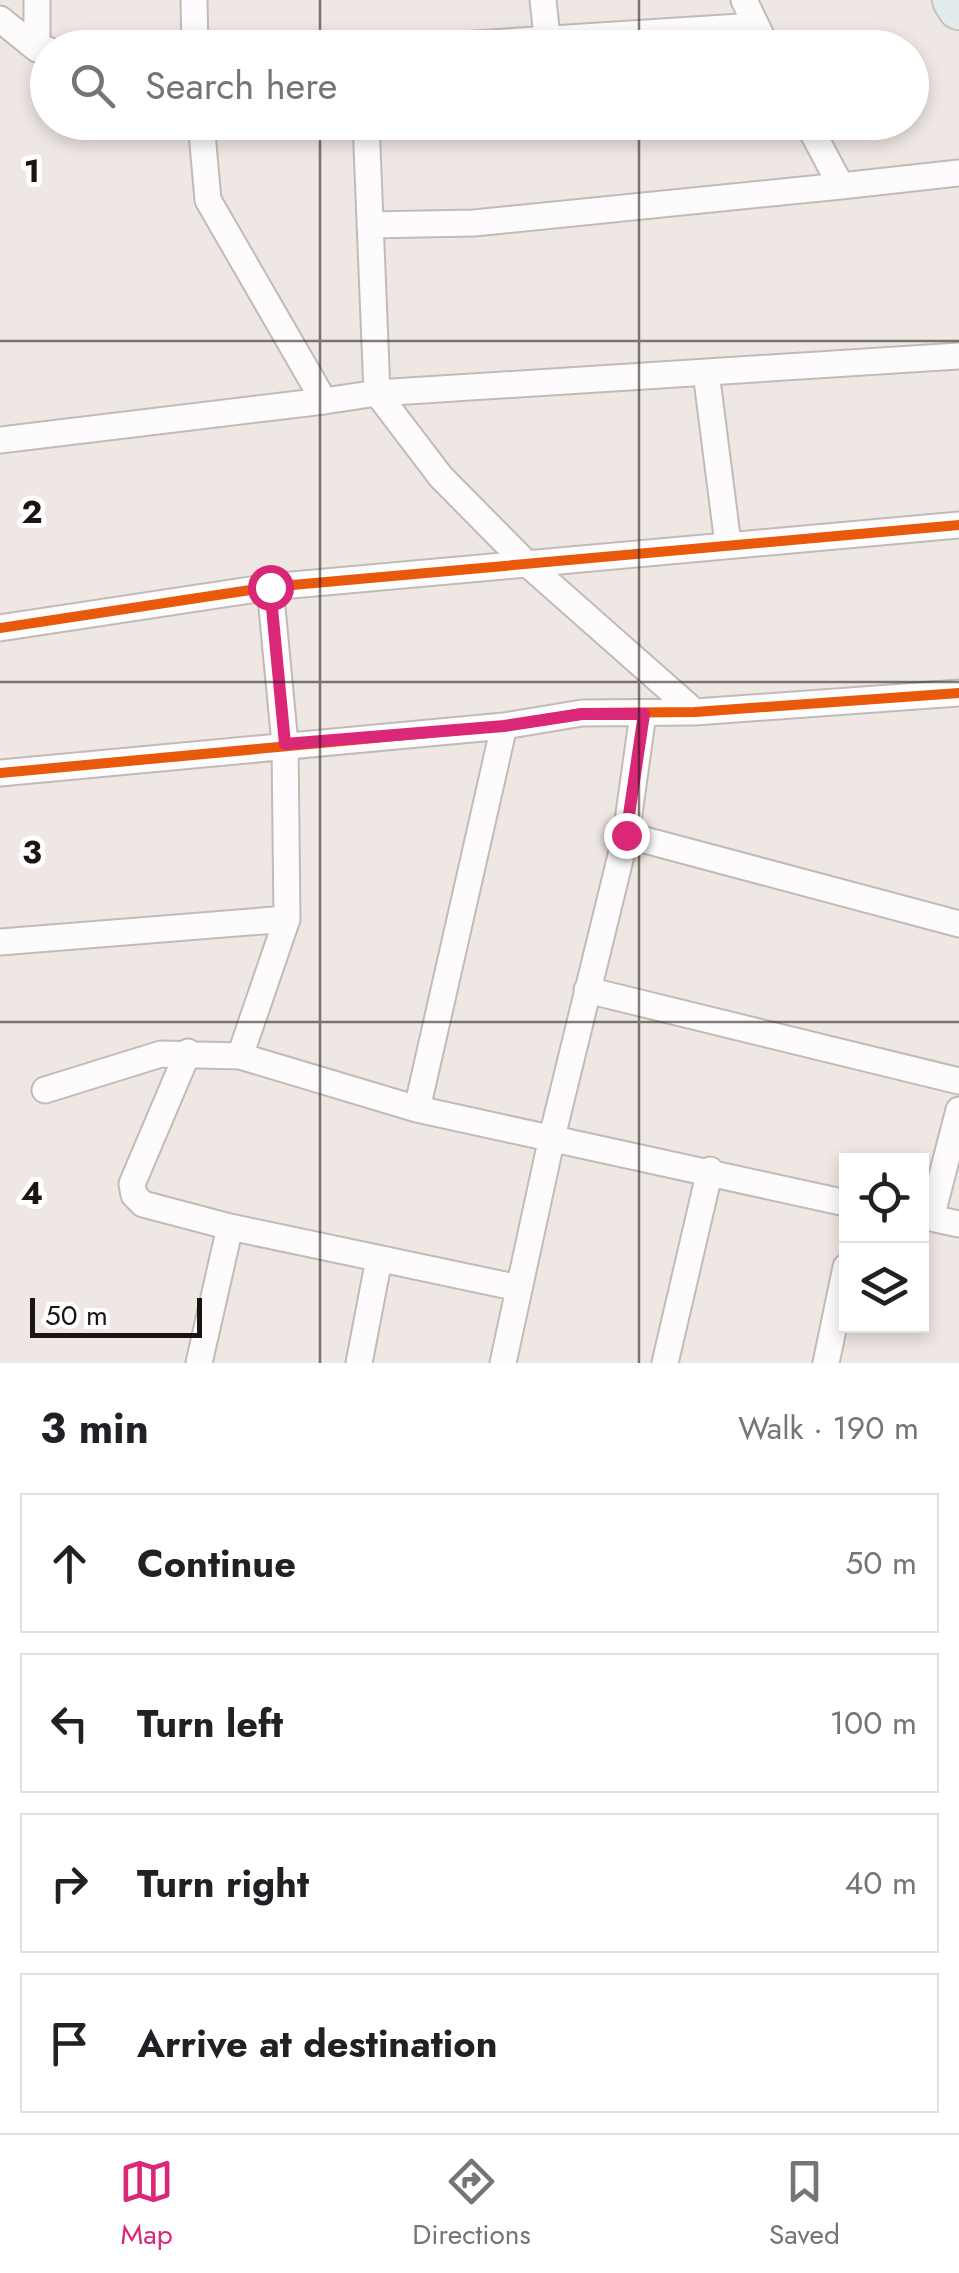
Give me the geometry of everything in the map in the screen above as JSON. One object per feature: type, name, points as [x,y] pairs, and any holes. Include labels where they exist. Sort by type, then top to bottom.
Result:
[{"type":"highway","points":[[954,0],[959,8]]},
{"type":"street","points":[[37,0],[40,30]]},
{"type":"street","points":[[194,0],[194,30]]},
{"type":"street","points":[[543,0],[546,30]]},
{"type":"street","points":[[744,0],[759,30]]},
{"type":"street","points":[[0,20],[30,41]]},
{"type":"street","points":[[203,140],[208,200],[218,222],[324,401]]},
{"type":"street","points":[[367,140],[377,394],[440,477],[524,560],[695,712]]},
{"type":"street","points":[[816,140],[840,186]]},
{"type":"street","points":[[370,225],[474,223],[959,174]]},
{"type":"street","points":[[0,440],[377,394],[959,356]]},
{"type":"street","points":[[706,372],[728,544]]},
{"type":"street","points":[[0,628],[270,587],[524,560],[959,525]]},
{"type":"street","points":[[240,1056],[287,919],[285,744],[270,587]]},
{"type":"street","points":[[0,773],[504,726],[582,714],[695,712],[959,693]]},
{"type":"street","points":[[503,1363],[552,1137],[626,835],[644,714]]},
{"type":"street","points":[[418,1109],[504,726]]},
{"type":"street","points":[[626,835],[959,924]]},
{"type":"street","points":[[0,942],[287,919]]},
{"type":"street","points":[[588,990],[959,1082]]},
{"type":"street","points":[[188,1052],[132,1184],[134,1195],[143,1204],[230,1227],[519,1288]]},
{"type":"street","points":[[45,1090],[161,1054],[240,1056],[418,1109],[839,1201]]},
{"type":"street","points":[[929,1207],[959,1110]]},
{"type":"street","points":[[666,1363],[710,1170]]},
{"type":"street","points":[[929,1218],[959,1224]]},
{"type":"street","points":[[199,1363],[230,1227]]},
{"type":"street","points":[[360,1363],[380,1258]]},
{"type":"street","points":[[826,1363],[839,1301]]},
{"type":"cycle path","points":[[0,628],[270,587],[959,525]]},
{"type":"cycle path","points":[[0,773],[504,726],[582,713],[695,712],[959,693]]},
{"type":"route","points":[[270,587],[285,744],[504,726],[582,714],[644,714],[626,835]]}]
